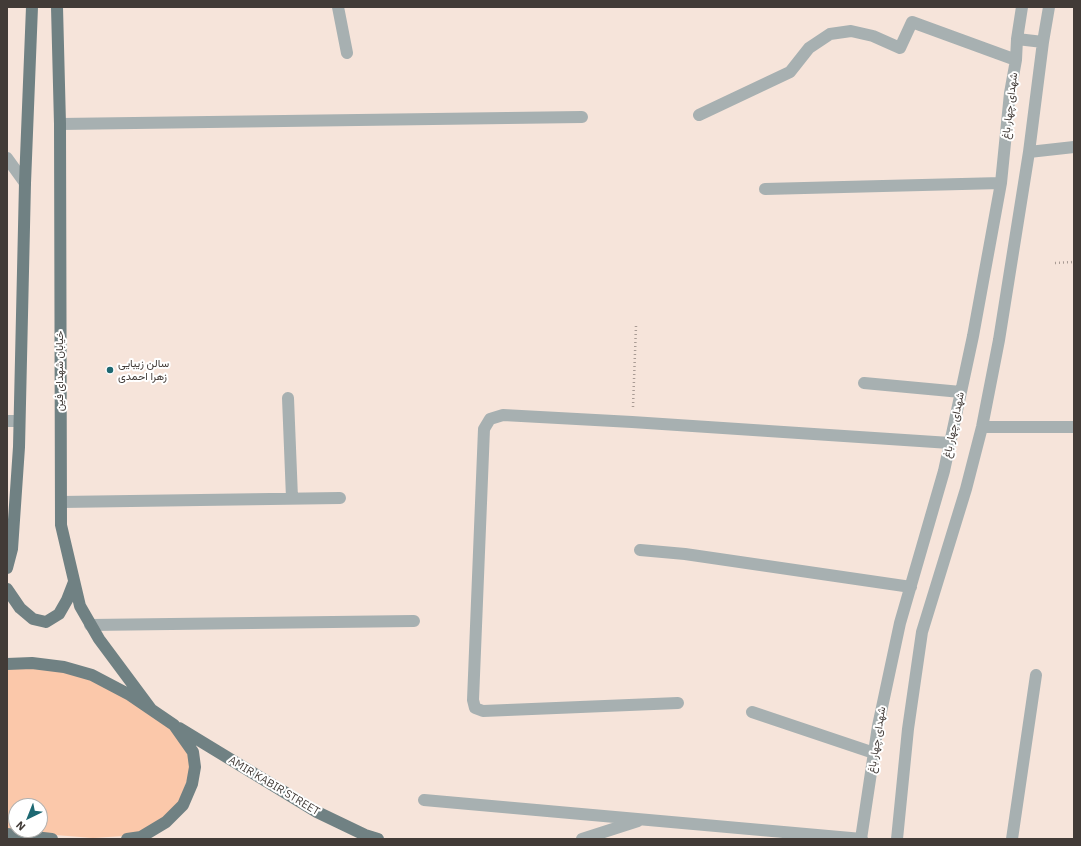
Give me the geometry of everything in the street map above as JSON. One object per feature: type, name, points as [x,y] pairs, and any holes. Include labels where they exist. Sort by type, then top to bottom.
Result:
[{"type":"main road","points":[[7,568],[12,549],[19,447],[25,182],[32,7]]},
{"type":"main road","name":"خیابان شهدای فین","points":[[57,7],[60,124],[61,525],[80,606],[99,639],[151,709]]},
{"type":"main road","points":[[7,589],[20,608],[33,619],[46,622],[59,614],[68,600],[74,582]]},
{"type":"main road","name":"AMIR KABIR STREET","points":[[7,664],[32,663],[64,667],[92,675],[130,695],[174,724],[317,812],[365,835],[378,839]]},
{"type":"main road","points":[[127,839],[145,838],[166,822],[183,805],[192,784],[195,768],[193,752],[174,724]]},
{"type":"main road","points":[[39,838],[52,839]]},
{"type":"street","points":[[338,7],[347,53]]},
{"type":"street","name":"شهدای چهار باغ","points":[[862,839],[878,726],[900,623],[944,472],[973,336],[1001,183],[1010,93],[1016,60],[1017,39],[1022,7]]},
{"type":"street","points":[[897,839],[908,728],[922,632],[966,489],[982,427],[999,340],[1029,152],[1049,7]]},
{"type":"street","points":[[699,115],[790,72],[810,48],[830,34],[851,31],[873,36],[900,48],[912,22],[1016,60]]},
{"type":"street","points":[[1017,39],[1043,42]]},
{"type":"street","points":[[60,124],[582,117]]},
{"type":"street","points":[[1029,152],[1074,147]]},
{"type":"street","points":[[7,158],[25,182]]},
{"type":"street","points":[[765,189],[1001,183]]},
{"type":"street","points":[[864,383],[961,392]]},
{"type":"street","points":[[288,398],[292,498]]},
{"type":"street","points":[[678,703],[483,711],[475,708],[473,700],[484,429],[490,419],[503,415],[950,443]]},
{"type":"street","points":[[7,421],[19,421]]},
{"type":"street","points":[[982,427],[1074,427]]},
{"type":"street","points":[[61,502],[340,498]]},
{"type":"street","points":[[640,550],[685,554],[911,587]]},
{"type":"street","points":[[90,625],[414,621]]},
{"type":"street","points":[[1012,839],[1036,676]]},
{"type":"street","points":[[752,712],[874,753]]},
{"type":"street","points":[[424,800],[862,839]]},
{"type":"street","points":[[582,839],[643,819]]},
{"type":"path","points":[[1056,263],[1074,262]]},
{"type":"path","points":[[632,422],[636,326]]},
{"type":"shaded area","points":[[7,668],[61,670],[91,679],[128,699],[172,729],[188,752],[192,767],[179,802],[163,819],[141,833],[124,836],[93,838],[48,834],[48,798],[8,798],[8,830]]},
{"type":"place","name":"سالن‌ زیبایی زهرا احمدی","points":[[110,370]]}]
